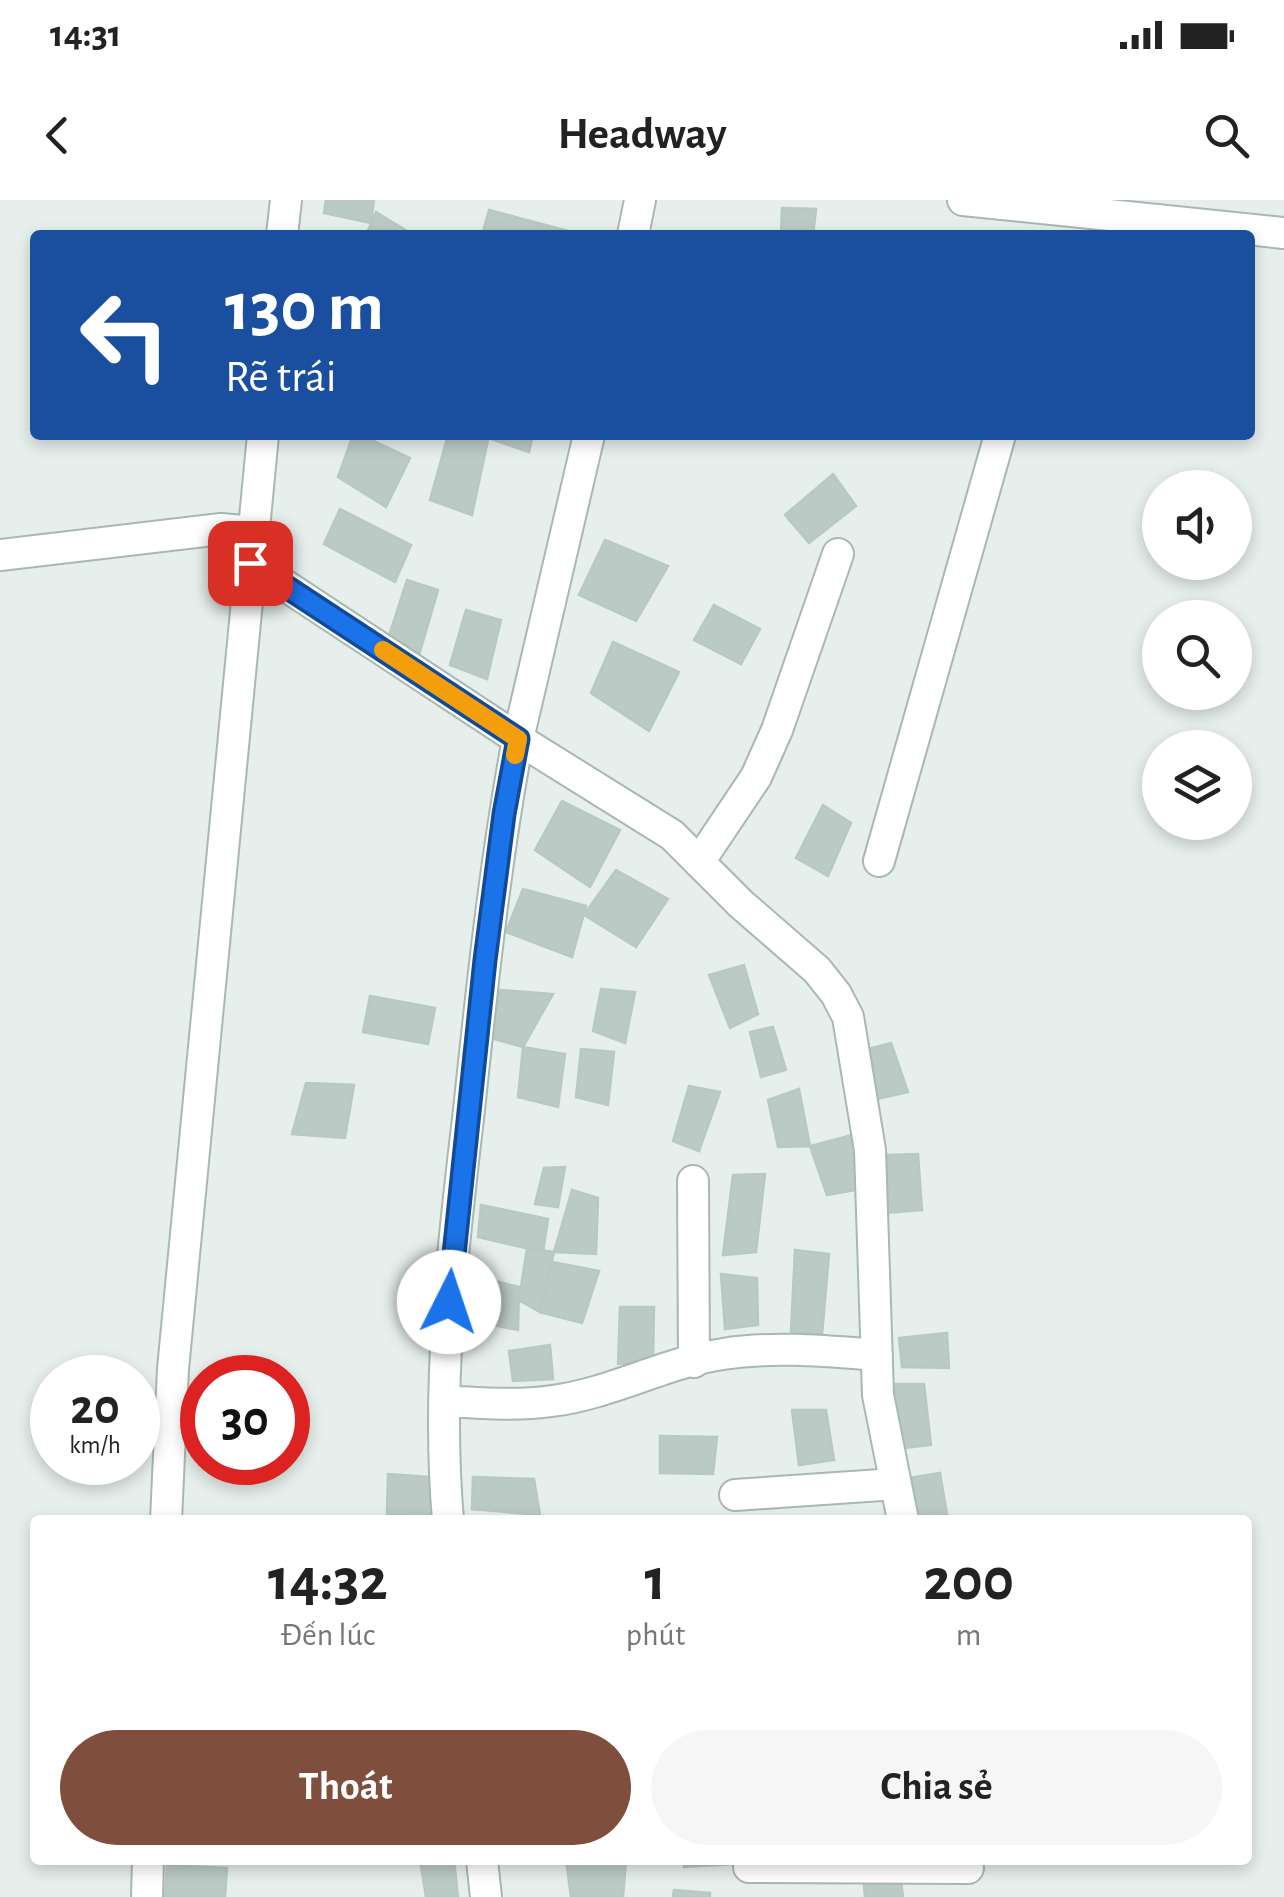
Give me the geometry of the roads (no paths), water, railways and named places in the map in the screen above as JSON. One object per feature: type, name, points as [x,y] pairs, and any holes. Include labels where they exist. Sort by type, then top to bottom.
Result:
[{"type":"street","points":[[283,230],[286,200]]},
{"type":"street","points":[[633,230],[640,200]]},
{"type":"street","points":[[963,200],[1068,223],[1219,230]]},
{"type":"street","points":[[1255,232],[1284,233]]},
{"type":"street","points":[[166,1515],[174,1369],[263,440]]},
{"type":"street","points":[[448,1515],[444,1401],[451,1268],[504,814],[588,440]]},
{"type":"street","points":[[879,861],[999,440]]},
{"type":"street","points":[[0,554],[222,529],[254,532]]},
{"type":"street","points":[[698,862],[735,811],[763,762],[838,554]]},
{"type":"street","points":[[250,563],[672,835],[817,970],[836,994],[848,1017],[870,1150],[878,1395],[901,1515]]},
{"type":"street","points":[[693,1181],[694,1362]]},
{"type":"street","points":[[444,1401],[554,1401],[718,1354],[796,1349],[877,1356]]},
{"type":"street","points":[[735,1496],[896,1484]]},
{"type":"street","points":[[146,1897],[148,1865]]},
{"type":"street","points":[[483,1865],[486,1897]]},
{"type":"street","points":[[749,1867],[971,1875]]}]
